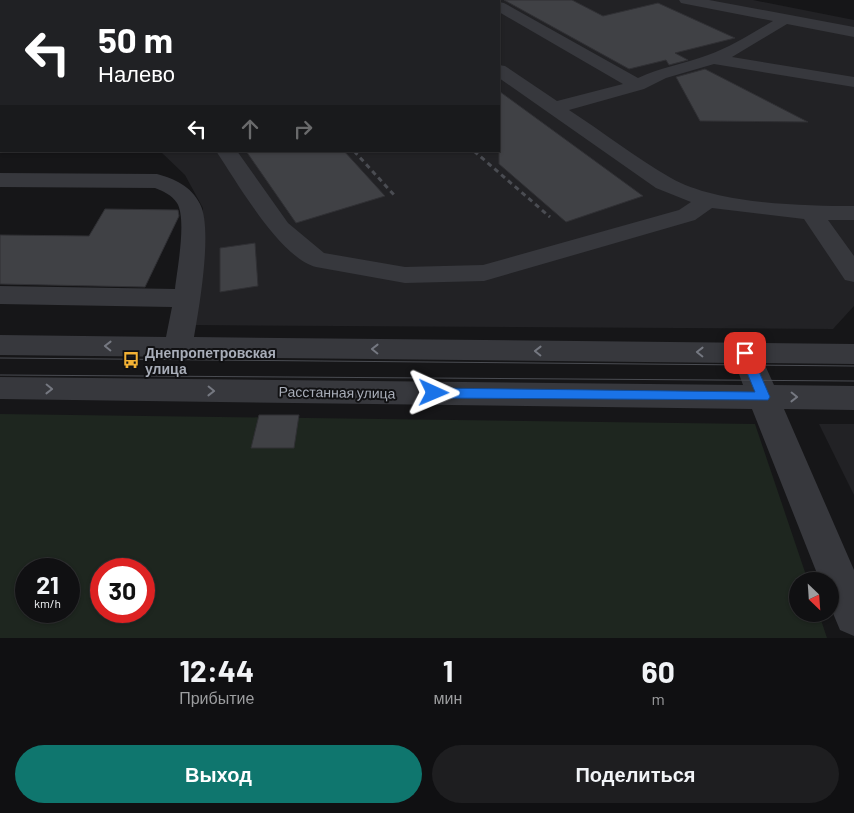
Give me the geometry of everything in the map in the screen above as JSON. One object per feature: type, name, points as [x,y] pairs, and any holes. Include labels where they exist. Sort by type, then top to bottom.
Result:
[{"type":"street","points":[[686,0],[854,32]]},
{"type":"street","points":[[500,7],[638,86]]},
{"type":"street","points":[[815,10],[854,18]]},
{"type":"street","points":[[554,108],[638,86],[660,74],[714,59],[737,49],[780,24],[783,18]]},
{"type":"street","points":[[714,59],[854,82]]},
{"type":"street","points":[[500,71],[664,183],[708,201],[811,213],[854,213]]},
{"type":"street","points":[[227,152],[280,228],[316,259],[405,275],[484,273],[687,215],[708,201]]},
{"type":"street","points":[[0,180],[157,182],[170,185],[183,196],[190,206],[194,219],[188,298],[178,347]]},
{"type":"street","points":[[811,213],[854,274]]},
{"type":"street","points":[[0,295],[188,298]]},
{"type":"street","points":[[0,345],[854,354]]},
{"type":"street","points":[[745,353],[854,616]]},
{"type":"street","name":"Расстанная улица","points":[[0,388],[854,398]]},
{"type":"shaded area","points":[[500,0],[753,0],[854,20],[854,306],[833,329],[194,325],[203,208],[185,175],[161,152],[500,152]]},
{"type":"shaded area","points":[[0,414],[755,424],[805,572],[789,572],[789,622],[822,622],[827,638],[0,638]]},
{"type":"shaded area","points":[[819,424],[854,424],[854,495]]},
{"type":"building","points":[[504,0],[572,0],[603,16],[658,3],[735,38],[675,53],[688,60],[669,65],[666,60],[629,69]]},
{"type":"building","points":[[705,69],[808,122],[700,121],[676,77]]},
{"type":"building","points":[[500,92],[643,196],[566,222],[499,164]]},
{"type":"building","points":[[247,152],[345,152],[385,196],[296,223]]},
{"type":"building","points":[[105,209],[178,210],[179,216],[145,287],[0,284],[0,235],[89,236]]},
{"type":"building","points":[[255,243],[258,286],[220,292],[220,248]]},
{"type":"building","points":[[259,415],[299,415],[294,448],[251,448]]},
{"type":"tram line","points":[[0,358],[854,366]]},
{"type":"tram line","points":[[0,375],[854,381]]},
{"type":"railway","points":[[355,152],[395,196]]},
{"type":"railway","points":[[475,152],[550,217]]},
{"type":"place","name":"Днепропетровская улица","points":[[131,360]]},
{"type":"route","points":[[434,393],[763,397],[745,353]]}]
